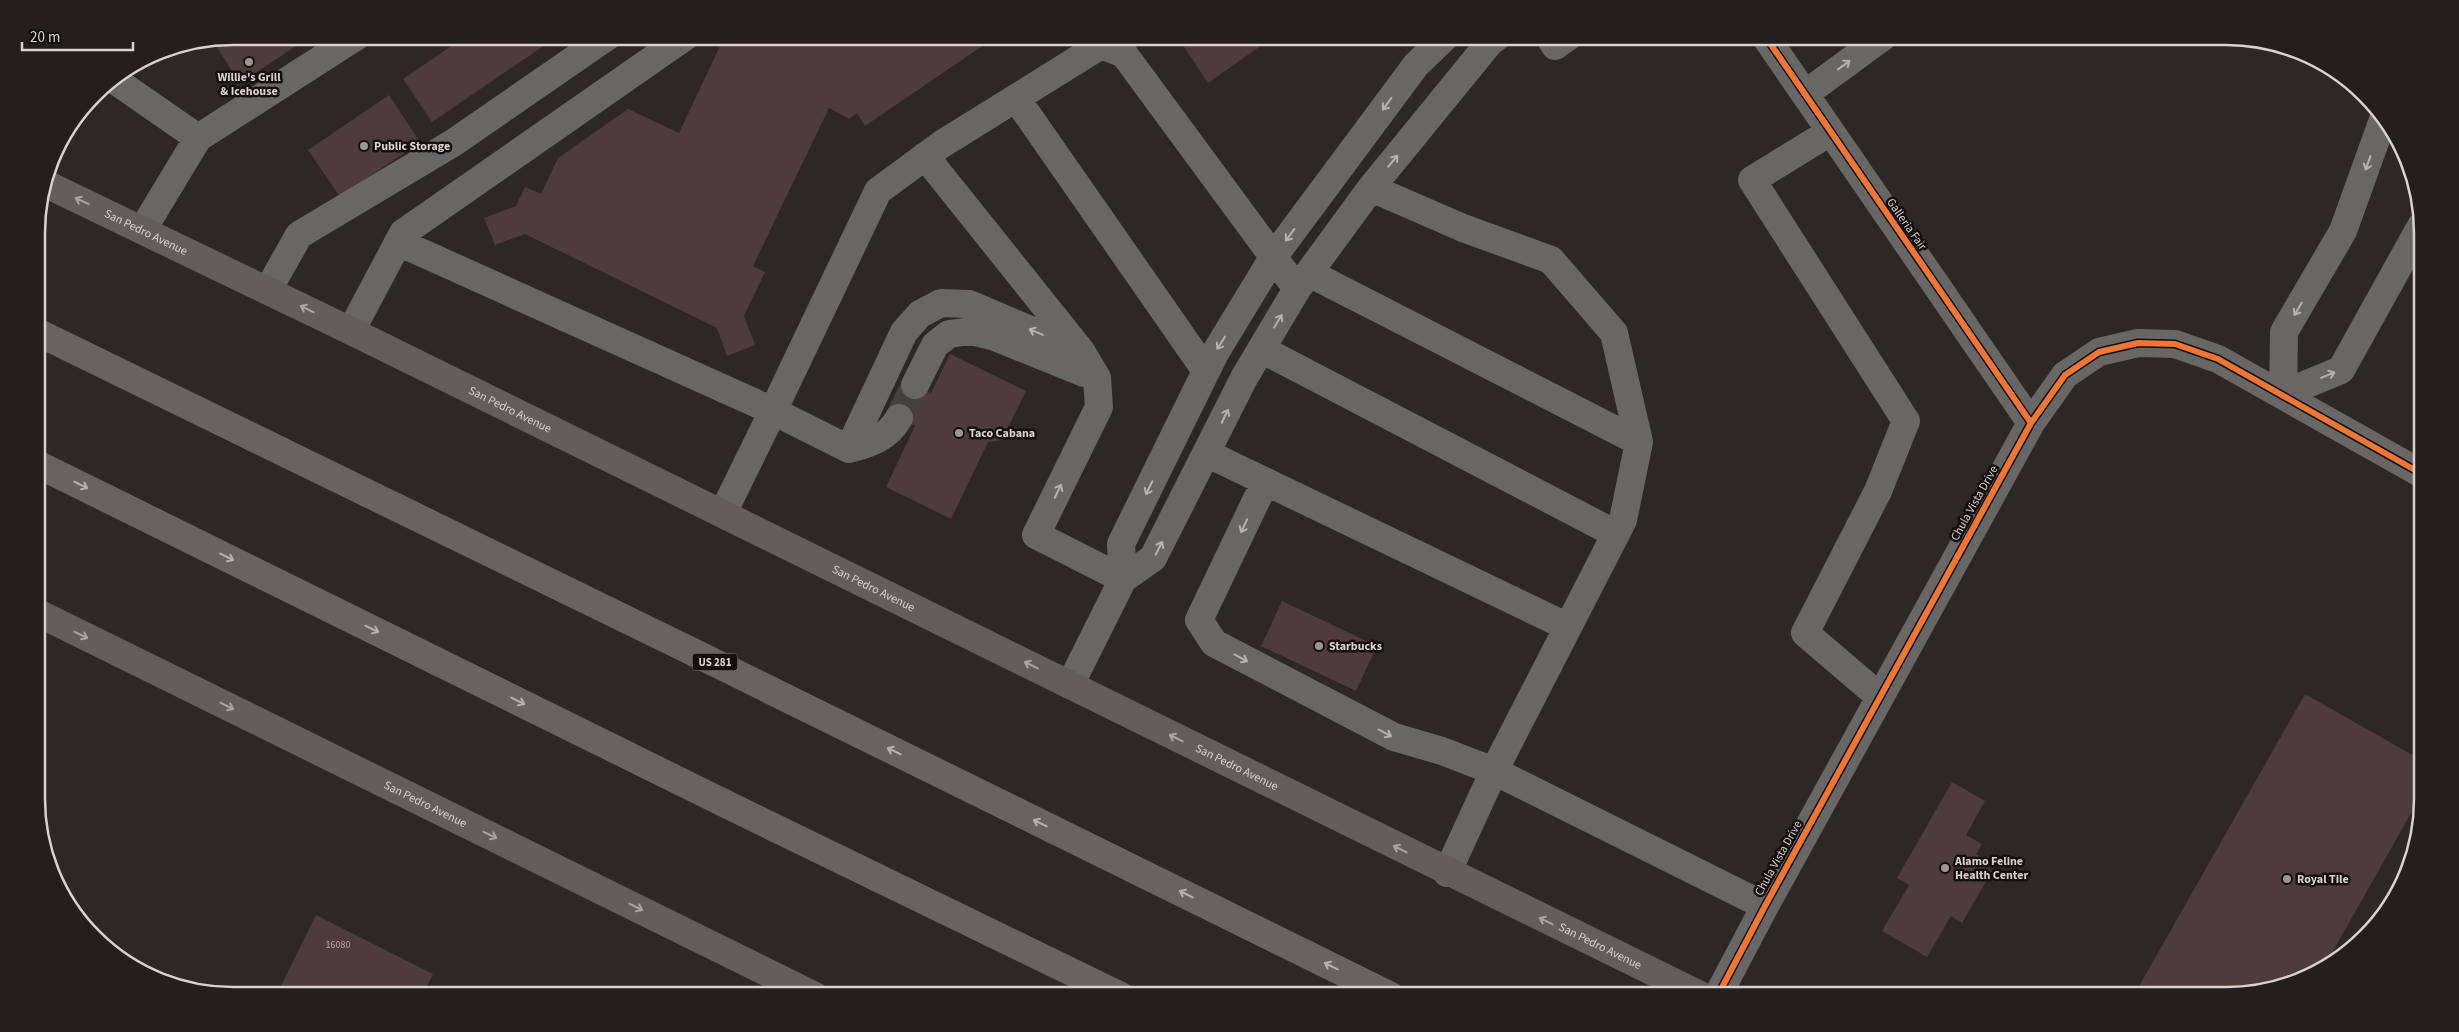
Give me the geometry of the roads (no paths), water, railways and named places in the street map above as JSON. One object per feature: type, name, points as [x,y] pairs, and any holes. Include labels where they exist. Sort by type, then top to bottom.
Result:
[{"type":"highway","name":"US 281","points":[[45,336],[704,657],[1373,987]]},
{"type":"highway","points":[[45,468],[741,812],[1103,987]]},
{"type":"main road","name":"San Pedro Avenue","points":[[51,186],[268,290],[1682,987]]},
{"type":"main road","name":"San Pedro Avenue","points":[[45,616],[797,987]]},
{"type":"street","points":[[143,229],[198,138],[342,45]]},
{"type":"street","points":[[268,290],[299,235],[453,143],[595,45]]},
{"type":"street","points":[[351,331],[403,233],[673,45]]},
{"type":"street","points":[[722,513],[878,192],[925,156],[1101,45],[1124,54],[1274,256],[1303,281],[1639,442]]},
{"type":"street","points":[[1123,580],[1121,544],[1215,353],[1274,256],[1416,65],[1437,45]]},
{"type":"street","name":"Galleria Fair","points":[[1779,45],[1804,94],[2031,423]]},
{"type":"street","points":[[1804,94],[1872,45]]},
{"type":"street","points":[[1070,685],[1123,580],[1153,558],[1244,378],[1303,281],[1472,46]]},
{"type":"street","points":[[120,84],[198,138]]},
{"type":"street","points":[[1016,98],[1206,371]]},
{"type":"street","points":[[2380,127],[2343,231],[2284,332],[2283,394],[2341,370],[2414,239]]},
{"type":"street","points":[[1830,132],[1752,180],[1906,420],[1878,491],[1805,632],[1880,697]]},
{"type":"street","points":[[925,156],[1081,352],[1096,378],[1099,407],[1036,535],[1123,580]]},
{"type":"street","points":[[1370,188],[1464,228],[1551,260],[1614,332],[1639,442],[1623,520],[1494,771],[1448,872]]},
{"type":"street","points":[[398,242],[772,411],[849,448],[874,442],[895,426],[899,418]]},
{"type":"street","points":[[849,448],[904,332],[920,314],[941,304],[969,304],[1081,352]]},
{"type":"street","points":[[915,385],[935,345],[949,334],[971,331],[995,337],[1096,378]]},
{"type":"street","name":"Chula Vista Drive","points":[[1723,987],[1765,906],[2031,423],[2065,375],[2099,352],[2138,343],[2175,344],[2218,358],[2414,469]]},
{"type":"street","points":[[1261,349],[1616,534]]},
{"type":"street","points":[[1206,454],[1568,627]]},
{"type":"street","points":[[1265,482],[1199,620],[1214,643],[1394,737],[1442,751],[1494,771],[1765,906]]},
{"type":"tunnel","points":[[899,418],[915,385]]},
{"type":"place","name":"Willie's Grill & Icehouse","points":[[249,62]]},
{"type":"place","name":"Public Storage","points":[[364,146]]},
{"type":"place","name":"Taco Cabana","points":[[959,433]]},
{"type":"place","name":"Starbucks","points":[[1319,646]]},
{"type":"place","name":"Alamo Feline Health Center","points":[[1945,868]]},
{"type":"place","name":"Royal Tile","points":[[2287,879]]}]
